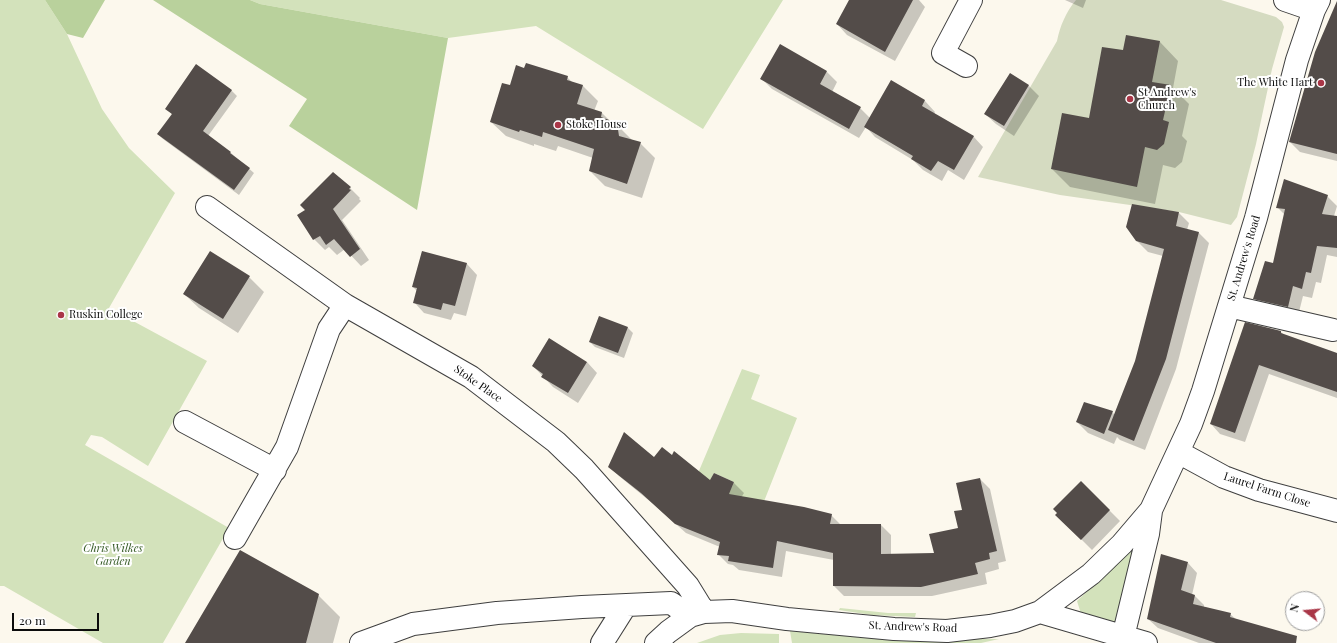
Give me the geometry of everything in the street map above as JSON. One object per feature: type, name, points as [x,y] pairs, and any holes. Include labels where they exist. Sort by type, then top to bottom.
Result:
[{"type":"street","points":[[966,66],[943,53],[971,0]]},
{"type":"street","points":[[1286,0],[1317,5]]},
{"type":"street","name":"St. Andrew's Road","points":[[697,614],[732,612],[787,619],[947,631],[990,626],[1040,612],[1091,574],[1122,544],[1151,510],[1190,424],[1202,391],[1230,306],[1247,243],[1256,218],[1296,60],[1317,5]]},
{"type":"street","name":"Stoke Place","points":[[207,207],[346,305],[471,376],[556,442],[584,469],[688,586],[697,614]]},
{"type":"street","points":[[235,538],[287,447],[329,330],[346,305]]},
{"type":"street","points":[[1230,306],[1334,330]]},
{"type":"street","points":[[185,422],[275,470]]},
{"type":"street","name":"Laurel Farm Close","points":[[1178,452],[1224,477],[1259,490],[1337,511]]},
{"type":"street","name":"St. Andrew's Road","points":[[1123,637],[1148,534],[1151,510]]},
{"type":"street","points":[[361,643],[413,624],[497,613],[671,603],[697,614]]},
{"type":"street","points":[[602,643],[626,605]]},
{"type":"street","points":[[1040,612],[1146,643]]},
{"type":"street","points":[[656,643],[668,632],[697,614]]},
{"type":"green space","name":"Chris Wilkes Garden","points":[[0,0],[45,0],[67,34],[102,109],[129,148],[175,193],[109,308],[207,361],[148,466],[102,437],[91,435],[85,445],[229,528],[163,643],[103,643],[4,586],[0,586]]},
{"type":"green space","points":[[45,0],[105,0],[83,38],[67,34]]},
{"type":"green space","points":[[153,0],[250,0],[260,4],[448,38],[417,210],[289,126],[307,99]]},
{"type":"green space","points":[[250,0],[783,0],[703,129],[536,26],[448,38],[260,4]]},
{"type":"green space","points":[[1076,0],[1221,0],[1276,17],[1282,22],[1284,27],[1272,69],[1256,144],[1237,217],[1231,225],[1179,212],[1060,195],[978,177],[1057,41],[1064,19]]},
{"type":"green space","points":[[742,369],[760,375],[751,399],[797,418],[759,514],[718,518],[734,482],[714,473],[705,491],[693,485]]},
{"type":"green space","points":[[1133,548],[1135,549],[1117,625],[1082,617],[1077,601]]},
{"type":"green space","points":[[840,608],[888,613],[916,613],[915,617],[872,615],[839,610]]},
{"type":"green space","points":[[790,631],[867,638],[999,639],[981,643],[792,643]]},
{"type":"green space","points":[[741,633],[779,634],[779,643],[697,643],[720,635]]},
{"type":"building","points":[[849,0],[913,0],[885,52],[836,24]]},
{"type":"building","points":[[1337,1],[1337,154],[1289,142],[1315,52]]},
{"type":"building","name":"St Andrew's Church","points":[[1126,35],[1160,41],[1152,82],[1171,85],[1163,120],[1169,122],[1164,144],[1157,150],[1145,147],[1137,187],[1051,169],[1062,113],[1089,118],[1102,47],[1123,50]]},
{"type":"building","points":[[780,44],[827,71],[820,84],[861,107],[849,129],[760,79]]},
{"type":"building","name":"Stoke House","points":[[526,63],[568,76],[567,80],[583,85],[577,104],[602,112],[601,117],[617,123],[619,136],[641,142],[627,184],[589,171],[594,149],[543,132],[542,137],[520,130],[519,132],[490,122],[502,83],[510,85],[516,65],[524,68]]},
{"type":"building","points":[[196,64],[232,90],[203,131],[250,168],[234,190],[157,134],[172,114],[165,109]]},
{"type":"building","points":[[1010,73],[1029,85],[1004,126],[984,114]]},
{"type":"building","points":[[891,80],[925,100],[922,106],[974,136],[954,170],[938,161],[931,171],[911,159],[913,156],[864,127]]},
{"type":"building","points":[[333,172],[351,187],[349,189],[351,190],[333,209],[360,249],[350,257],[334,239],[326,245],[320,236],[313,240],[297,215],[305,210],[300,205]]},
{"type":"building","points":[[1284,179],[1328,195],[1322,214],[1337,216],[1337,248],[1317,246],[1311,273],[1306,272],[1302,289],[1293,286],[1288,307],[1253,299],[1265,261],[1273,263],[1285,209],[1276,208]]},
{"type":"building","points":[[1132,204],[1179,212],[1176,226],[1199,232],[1166,359],[1134,441],[1108,430],[1135,361],[1164,249],[1136,241],[1126,227]]},
{"type":"building","points":[[210,251],[250,276],[223,319],[183,294]]},
{"type":"building","points":[[422,251],[467,263],[455,306],[443,303],[441,310],[413,303],[417,288],[412,287]]},
{"type":"building","points":[[599,316],[628,327],[618,353],[589,342]]},
{"type":"building","points":[[1245,322],[1281,331],[1281,333],[1337,353],[1337,392],[1259,365],[1235,433],[1210,424]]},
{"type":"building","points":[[549,338],[587,362],[568,393],[541,377],[543,374],[532,366]]},
{"type":"building","points":[[1084,402],[1113,411],[1104,434],[1076,422]]},
{"type":"building","points":[[624,432],[654,457],[662,447],[672,455],[674,451],[710,480],[714,473],[734,482],[729,494],[804,507],[832,514],[830,524],[881,524],[881,554],[934,553],[929,534],[958,528],[954,511],[962,510],[956,483],[980,478],[997,551],[989,553],[990,559],[975,563],[978,574],[921,587],[833,586],[833,553],[777,541],[773,568],[728,561],[729,556],[717,555],[720,542],[675,524],[641,493],[608,467]]},
{"type":"building","points":[[1081,481],[1110,510],[1081,540],[1055,515],[1057,513],[1053,509]]},
{"type":"building","points":[[240,550],[319,594],[306,643],[185,643]]},
{"type":"building","points":[[1161,554],[1188,562],[1181,590],[1195,595],[1193,604],[1231,613],[1230,617],[1297,636],[1296,643],[1216,643],[1147,619]]},
{"type":"place","name":"The White Hart","points":[[1321,83]]},
{"type":"place","name":"St Andrew's Church","points":[[1130,99]]},
{"type":"place","name":"Stoke House","points":[[558,125]]},
{"type":"place","name":"Ruskin College","points":[[61,315]]}]
